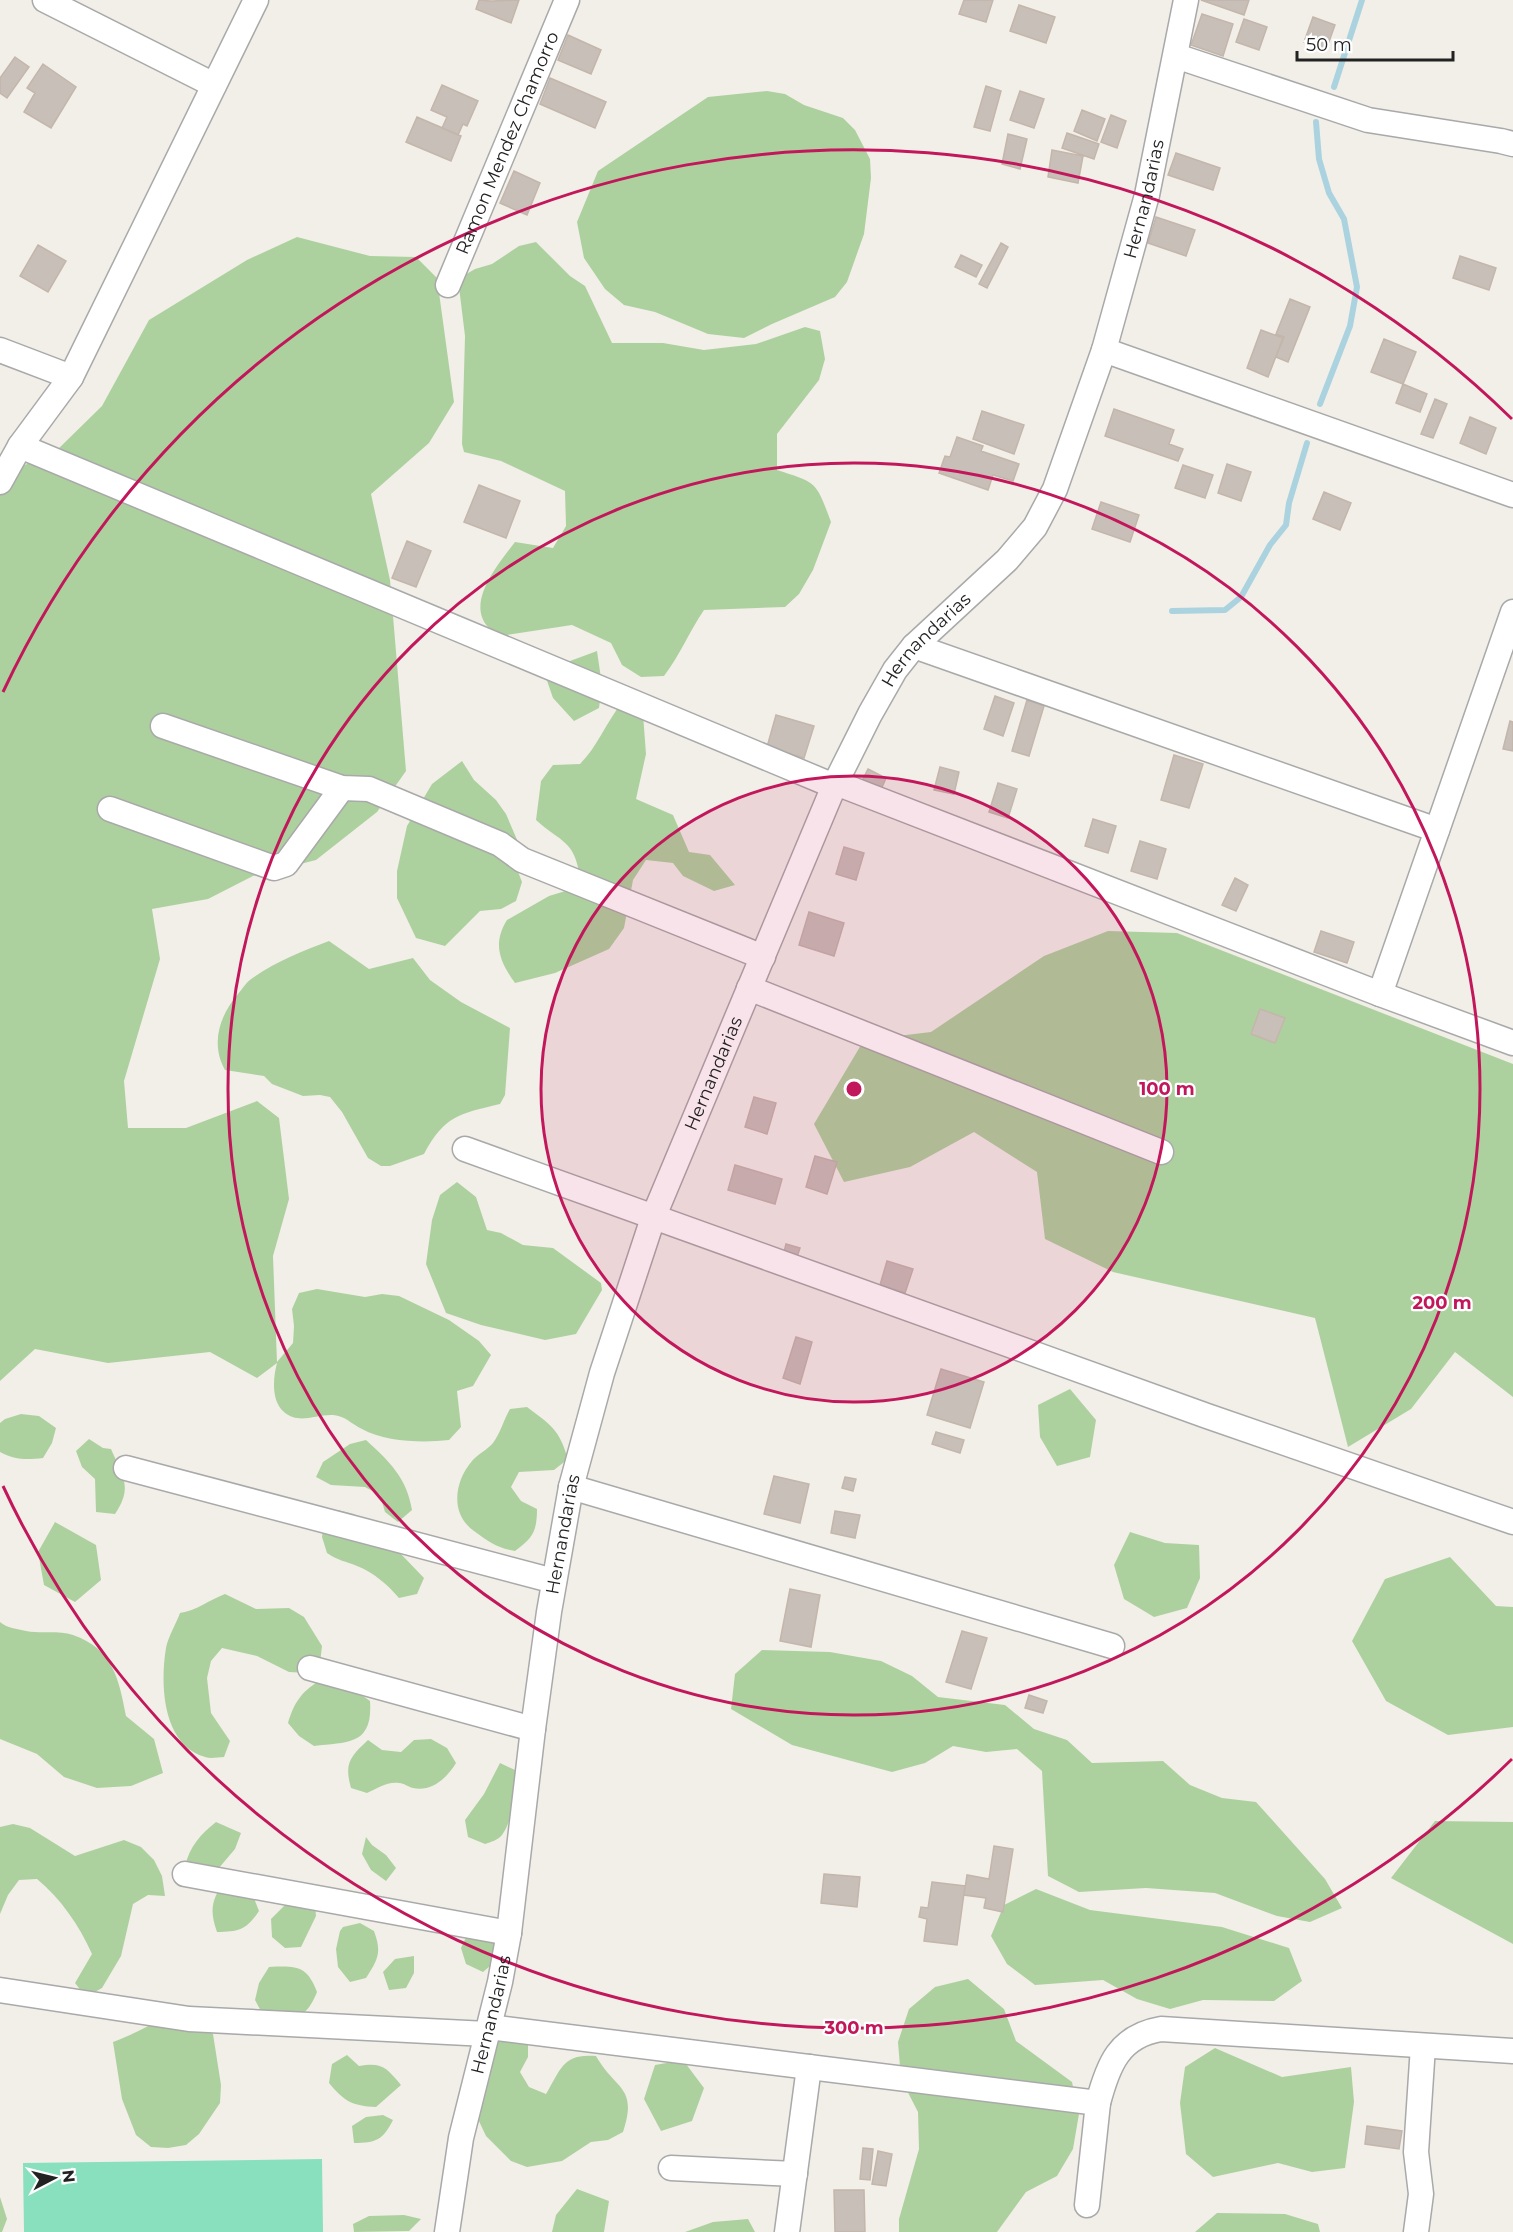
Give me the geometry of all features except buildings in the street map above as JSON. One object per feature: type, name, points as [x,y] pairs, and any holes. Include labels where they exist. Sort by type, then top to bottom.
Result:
[{"type":"street","points":[[45,0],[214,85]]},
{"type":"street","points":[[0,482],[20,446],[71,377],[256,0]]},
{"type":"street","name":"Ramon Mendez Chamorro","points":[[448,285],[567,0]]},
{"type":"street","name":"Hernandarias","points":[[447,2232],[461,2138],[500,1982],[509,1934],[533,1729],[554,1581],[571,1487],[602,1373],[653,1218],[835,785],[870,714],[895,670],[914,646],[1007,560],[1035,527],[1055,489],[1104,351],[1147,195],[1186,0]]},
{"type":"street","points":[[1176,56],[1368,120],[1513,144]]},
{"type":"street","points":[[0,350],[71,377]]},
{"type":"street","points":[[1104,351],[1513,495]]},
{"type":"street","points":[[20,446],[835,785],[1513,1043]]},
{"type":"street","points":[[1380,994],[1513,612]]},
{"type":"street","points":[[914,646],[1437,830]]},
{"type":"street","points":[[163,726],[342,788],[369,789],[500,844],[522,860],[763,957]]},
{"type":"street","points":[[110,809],[274,868],[286,864],[342,788]]},
{"type":"street","points":[[749,988],[1161,1152]]},
{"type":"street","points":[[465,1149],[1207,1416],[1513,1522]]},
{"type":"street","points":[[126,1468],[554,1581]]},
{"type":"street","points":[[571,1487],[1112,1646]]},
{"type":"street","points":[[310,1668],[533,1729]]},
{"type":"street","points":[[184,1874],[509,1934]]},
{"type":"street","points":[[0,1990],[189,2019],[488,2031],[809,2067],[1098,2103]]},
{"type":"street","points":[[1087,2205],[1098,2103],[1102,2088],[1116,2056],[1125,2043],[1148,2031],[1161,2029],[1513,2051]]},
{"type":"street","points":[[1416,2232],[1421,2194],[1416,2152],[1423,2046]]},
{"type":"street","points":[[787,2232],[809,2067]]},
{"type":"street","points":[[672,2168],[795,2174]]},
{"type":"green space","points":[[767,91],[785,94],[804,105],[843,118],[855,130],[870,159],[871,178],[864,234],[847,282],[835,297],[744,338],[708,334],[655,312],[624,305],[605,289],[584,258],[577,222],[598,171],[708,97]]},
{"type":"green space","points":[[297,237],[370,256],[416,257],[437,278],[454,402],[429,443],[371,494],[390,580],[406,771],[377,812],[316,860],[253,876],[208,899],[152,909],[160,959],[124,1081],[128,1128],[186,1128],[257,1101],[279,1118],[289,1199],[273,1256],[277,1362],[293,1343],[292,1309],[299,1293],[317,1289],[365,1297],[382,1294],[399,1296],[449,1320],[479,1341],[491,1355],[473,1386],[457,1391],[461,1427],[449,1440],[393,1439],[371,1433],[338,1416],[296,1418],[290,1416],[280,1407],[275,1396],[274,1382],[277,1363],[257,1378],[210,1352],[108,1363],[35,1349],[0,1381],[0,475],[54,453],[102,406],[149,320],[247,260]]},
{"type":"green space","points":[[536,242],[570,276],[585,286],[612,343],[663,343],[704,350],[756,344],[805,327],[820,331],[825,359],[819,380],[777,434],[777,470],[801,478],[814,486],[831,522],[813,570],[799,594],[785,607],[704,610],[664,676],[641,677],[622,665],[611,643],[572,625],[500,636],[488,627],[482,617],[480,606],[482,594],[494,571],[515,542],[553,548],[566,526],[565,491],[501,461],[464,452],[462,444],[465,336],[458,279],[475,269],[492,264],[519,246]]},
{"type":"green space","points":[[597,651],[602,685],[599,708],[574,721],[553,698],[545,675],[570,661]]},
{"type":"green space","points":[[621,704],[643,714],[646,754],[636,799],[673,815],[689,852],[710,855],[735,885],[714,891],[683,876],[673,863],[646,860],[633,880],[624,928],[609,949],[555,973],[515,983],[505,968],[500,953],[500,937],[507,920],[549,896],[572,889],[580,877],[570,848],[536,820],[541,781],[553,765],[580,764]]},
{"type":"green space","points":[[462,761],[474,780],[496,800],[506,814],[518,842],[517,869],[522,882],[516,901],[501,909],[480,911],[445,946],[416,938],[397,898],[397,871],[407,826],[432,784]]},
{"type":"green space","points":[[1108,931],[1177,933],[1513,1064],[1513,1397],[1455,1352],[1411,1409],[1348,1447],[1315,1318],[1113,1272],[1045,1239],[1037,1172],[974,1132],[910,1167],[844,1182],[814,1124],[864,1040],[931,1032],[1044,956]]},
{"type":"green space","points":[[329,941],[369,969],[413,958],[430,980],[461,1002],[510,1028],[505,1095],[500,1104],[454,1118],[439,1131],[424,1154],[390,1166],[381,1166],[368,1158],[342,1112],[330,1097],[303,1096],[272,1084],[264,1076],[225,1070],[218,1050],[219,1030],[226,1011],[245,985],[281,961]]},
{"type":"green space","points":[[457,1182],[476,1197],[487,1230],[501,1233],[523,1245],[553,1248],[601,1283],[602,1290],[576,1334],[545,1340],[481,1325],[446,1313],[426,1264],[432,1220],[440,1195]]},
{"type":"green space","points":[[1070,1389],[1096,1420],[1090,1457],[1057,1466],[1040,1437],[1038,1405]]},
{"type":"green space","points":[[527,1407],[553,1428],[568,1459],[554,1470],[519,1472],[511,1487],[521,1501],[537,1509],[537,1517],[533,1533],[515,1551],[493,1544],[466,1524],[461,1516],[457,1498],[461,1478],[466,1469],[493,1443],[510,1409]]},
{"type":"green space","points":[[21,1414],[39,1416],[56,1428],[52,1443],[43,1458],[21,1459],[0,1452],[0,1423]]},
{"type":"green space","points":[[89,1439],[103,1448],[111,1449],[122,1475],[124,1496],[115,1514],[96,1512],[95,1479],[82,1467],[76,1451]]},
{"type":"green space","points":[[366,1440],[396,1471],[410,1499],[412,1510],[398,1522],[385,1512],[380,1495],[365,1487],[331,1485],[316,1477],[323,1462],[350,1444]]},
{"type":"green space","points":[[338,1510],[354,1514],[399,1552],[424,1578],[417,1594],[399,1598],[369,1572],[327,1553],[322,1537],[324,1520]]},
{"type":"green space","points":[[55,1522],[96,1545],[101,1580],[75,1602],[44,1585],[38,1552]]},
{"type":"green space","points":[[1130,1532],[1165,1543],[1199,1545],[1200,1578],[1187,1608],[1154,1617],[1124,1599],[1114,1565]]},
{"type":"green space","points":[[1450,1557],[1496,1606],[1513,1607],[1513,1727],[1448,1735],[1386,1701],[1352,1641],[1385,1579]]},
{"type":"green space","points":[[225,1594],[256,1609],[289,1608],[304,1617],[322,1646],[320,1663],[306,1673],[289,1672],[257,1656],[222,1648],[211,1661],[207,1678],[211,1713],[230,1741],[224,1757],[210,1758],[191,1750],[180,1740],[172,1727],[164,1695],[164,1663],[167,1644],[180,1613],[192,1610]]},
{"type":"green space","points":[[0,1622],[26,1631],[73,1635],[97,1648],[106,1657],[117,1678],[126,1716],[154,1739],[163,1773],[131,1786],[97,1788],[64,1777],[37,1754],[0,1739]]},
{"type":"green space","points":[[762,1650],[830,1652],[881,1661],[912,1676],[938,1697],[1005,1705],[1034,1729],[1067,1740],[1092,1763],[1163,1761],[1190,1785],[1222,1798],[1256,1802],[1325,1879],[1342,1908],[1310,1922],[1277,1916],[1215,1893],[1146,1888],[1079,1892],[1048,1876],[1042,1771],[1017,1749],[986,1752],[953,1746],[925,1763],[892,1772],[792,1745],[731,1709],[735,1674]]},
{"type":"green space","points":[[319,1681],[356,1691],[370,1701],[370,1715],[363,1734],[348,1742],[314,1746],[299,1736],[288,1723],[299,1699],[307,1689]]},
{"type":"green space","points":[[431,1739],[447,1748],[456,1763],[438,1783],[420,1789],[401,1783],[391,1783],[367,1793],[351,1788],[348,1772],[350,1761],[368,1740],[382,1750],[401,1752],[414,1740]]},
{"type":"green space","points":[[500,1763],[515,1770],[513,1804],[502,1835],[485,1844],[468,1837],[465,1820],[484,1794]]},
{"type":"green space","points":[[1435,1821],[1513,1822],[1513,1944],[1391,1878]]},
{"type":"green space","points":[[216,1822],[241,1833],[235,1849],[213,1875],[185,1866],[196,1841]]},
{"type":"green space","points":[[13,1824],[30,1828],[75,1856],[124,1840],[141,1847],[154,1860],[162,1876],[165,1896],[148,1895],[133,1904],[121,1956],[102,1988],[86,1997],[75,1983],[92,1954],[69,1913],[46,1887],[37,1879],[19,1880],[8,1895],[0,1914],[0,1827]]},
{"type":"green space","points":[[366,1837],[372,1845],[386,1855],[396,1868],[386,1881],[371,1870],[362,1854]]},
{"type":"green space","points":[[224,1880],[252,1893],[259,1911],[247,1926],[232,1931],[217,1932],[213,1905]]},
{"type":"green space","points":[[1036,1889],[1090,1910],[1222,1927],[1289,1948],[1302,1981],[1274,2001],[1203,2000],[1170,2009],[1137,1999],[1103,1980],[1035,1985],[1007,1964],[991,1936],[1004,1905]]},
{"type":"green space","points":[[314,1893],[316,1916],[301,1947],[285,1948],[272,1937],[271,1919],[296,1894]]},
{"type":"green space","points":[[467,1915],[485,1916],[498,1929],[496,1961],[483,1972],[466,1964],[461,1948],[469,1931]]},
{"type":"green space","points":[[360,1923],[374,1931],[378,1956],[366,1978],[350,1982],[338,1967],[336,1949],[343,1927]]},
{"type":"green space","points":[[414,1956],[414,1973],[406,1988],[389,1990],[383,1972],[395,1959]]},
{"type":"green space","points":[[269,1967],[293,1967],[305,1972],[309,1977],[317,1992],[302,2014],[290,2017],[263,2015],[255,2000],[259,1983]]},
{"type":"green space","points":[[968,1979],[1004,2009],[1016,2041],[1072,2082],[1079,2114],[1073,2149],[1057,2176],[1026,2192],[997,2232],[899,2232],[899,2219],[919,2149],[918,2112],[901,2079],[898,2042],[909,2009],[935,1987]]},
{"type":"green space","points":[[162,2020],[198,2025],[213,2034],[221,2085],[220,2103],[199,2134],[186,2145],[168,2148],[151,2147],[136,2135],[122,2099],[113,2042]]},
{"type":"green space","points":[[503,2024],[528,2040],[528,2057],[520,2072],[529,2087],[546,2094],[564,2064],[576,2057],[596,2056],[626,2097],[628,2106],[623,2132],[608,2140],[591,2142],[562,2161],[527,2167],[511,2161],[486,2136],[478,2119],[484,2084]]},
{"type":"green space","points":[[1215,2048],[1282,2077],[1351,2067],[1354,2102],[1345,2168],[1312,2172],[1278,2163],[1213,2177],[1186,2154],[1180,2103],[1185,2067]]},
{"type":"green space","points":[[347,2055],[359,2066],[383,2067],[401,2085],[376,2107],[349,2101],[329,2083],[332,2064]]},
{"type":"green space","points":[[683,2060],[704,2088],[692,2121],[661,2131],[644,2099],[655,2065]]},
{"type":"green space","points":[[383,2115],[393,2120],[382,2136],[373,2141],[354,2143],[352,2126],[366,2117]]},
{"type":"green space","points":[[322,2159],[323,2232],[24,2232],[23,2163]]},
{"type":"green space","points":[[577,2189],[609,2201],[604,2232],[552,2232],[556,2215]]},
{"type":"green space","points":[[0,2197],[7,2219],[2,2232],[0,2232]]},
{"type":"green space","points":[[1217,2213],[1285,2214],[1318,2224],[1320,2232],[1195,2232]]},
{"type":"green space","points":[[404,2215],[421,2219],[409,2231],[354,2232],[353,2224],[369,2216]]},
{"type":"green space","points":[[748,2219],[755,2232],[685,2232],[713,2222]]},
{"type":"waterway","points":[[1334,87],[1362,0]]},
{"type":"waterway","points":[[1316,122],[1319,159],[1329,193],[1344,219],[1357,287],[1350,326],[1320,404]]},
{"type":"waterway","points":[[1172,611],[1225,610],[1241,597],[1270,545],[1286,525],[1289,503],[1307,443]]}]
